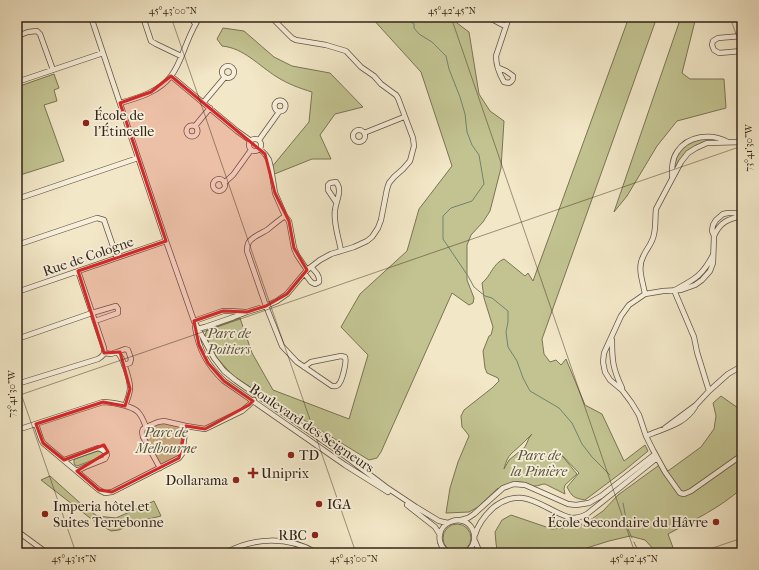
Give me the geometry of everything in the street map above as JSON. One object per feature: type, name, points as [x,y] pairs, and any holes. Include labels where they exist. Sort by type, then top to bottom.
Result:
[{"type":"street","name":"Boulevard des Seigneurs","points":[[91,17],[194,321],[197,329],[219,365],[233,378],[257,396],[345,456],[386,487],[420,510],[439,521],[448,523]]},
{"type":"street","points":[[143,17],[151,40],[181,56]]},
{"type":"street","points":[[191,17],[195,24]]},
{"type":"street","points":[[120,103],[151,92],[171,76],[195,24],[200,17]]},
{"type":"street","points":[[197,329],[205,328],[277,301],[287,294],[308,270],[325,256],[361,245],[367,241],[372,237],[378,228],[389,183],[410,161],[414,142],[412,133],[396,95],[361,67],[346,51],[326,45],[296,40],[292,38],[271,17]]},
{"type":"street","points":[[488,17],[506,26]]},
{"type":"street","points":[[499,68],[496,56],[509,17]]},
{"type":"street","points":[[17,36],[28,32],[37,31],[40,34],[53,70]]},
{"type":"street","points":[[742,36],[718,38],[713,40],[712,45],[714,50],[719,53],[742,51]]},
{"type":"street","points":[[17,82],[103,53]]},
{"type":"street","points":[[171,76],[237,131],[251,140],[259,140]]},
{"type":"street","points":[[203,103],[225,78]]},
{"type":"street","points":[[195,126],[210,108]]},
{"type":"street","points":[[259,140],[279,112]]},
{"type":"street","points":[[364,133],[404,117]]},
{"type":"street","points":[[672,178],[672,163],[677,152],[691,139],[702,136],[723,139],[728,142]]},
{"type":"street","points":[[251,140],[249,144],[251,150]]},
{"type":"street","points":[[259,140],[261,143],[260,149]]},
{"type":"street","points":[[645,294],[640,262],[653,239],[656,209],[681,162],[688,153],[707,143],[742,142]]},
{"type":"street","points":[[251,150],[257,151],[260,149]]},
{"type":"street","points":[[260,149],[266,154],[269,160],[275,193],[288,221],[294,248],[297,255],[308,270]]},
{"type":"street","points":[[224,183],[233,175],[251,150]]},
{"type":"street","points":[[17,199],[138,158]]},
{"type":"street","points":[[336,202],[334,216],[341,251]]},
{"type":"street","points":[[741,216],[728,213],[719,217],[713,225],[712,231],[714,236],[714,253],[707,267],[693,281],[674,290],[645,294],[629,305],[621,316],[604,353],[603,362],[605,372],[610,380],[622,390],[639,415],[646,436],[656,456],[680,493],[687,493],[742,456]]},
{"type":"street","points":[[285,216],[251,240],[247,247],[266,306],[282,346],[304,367],[332,386],[338,385],[341,381],[346,361],[345,357],[341,356],[311,362],[304,367]]},
{"type":"street","points":[[714,236],[718,228],[724,222],[741,216]]},
{"type":"street","points":[[17,245],[97,218],[104,220],[117,258]]},
{"type":"street","name":"Rue de Cologne","points":[[18,291],[166,241]]},
{"type":"street","points":[[17,384],[98,359],[105,352],[78,271]]},
{"type":"street","points":[[17,282],[18,291]]},
{"type":"street","points":[[674,290],[694,337],[709,390]]},
{"type":"street","points":[[17,339],[92,313],[116,306],[118,309],[118,313],[95,322]]},
{"type":"street","points":[[194,321],[223,311],[246,312]]},
{"type":"street","name":"Boulevard des Seigneurs","points":[[197,329],[198,342],[201,350],[212,368],[226,383],[345,465],[412,508],[435,527],[440,535]]},
{"type":"street","points":[[612,336],[613,364],[622,390]]},
{"type":"street","points":[[104,353],[111,354],[125,349],[128,350],[131,359],[130,363],[124,365]]},
{"type":"street","points":[[117,352],[120,355],[129,381],[130,389],[125,406]]},
{"type":"street","points":[[646,436],[665,428],[696,405],[709,390],[728,374],[742,366]]},
{"type":"street","points":[[160,468],[144,437],[142,432],[143,429],[158,422],[164,421],[205,429],[242,411],[250,405],[257,396]]},
{"type":"street","points":[[17,430],[104,402],[111,402],[135,410],[138,412],[146,427]]},
{"type":"street","points":[[36,424],[41,440],[44,443],[99,490],[105,493],[108,493],[179,458],[182,454],[186,426]]},
{"type":"street","points":[[64,460],[98,448],[102,449],[107,455],[105,459],[77,471]]},
{"type":"street","points":[[442,553],[440,535],[443,527],[448,523],[468,518],[508,485],[520,484],[527,486],[568,504],[576,505],[589,503],[656,456]]},
{"type":"street","points":[[480,553],[475,541],[475,535],[480,523],[489,512],[501,502],[512,498],[530,499],[571,518],[583,516],[656,456]]},
{"type":"street","points":[[461,520],[470,526],[475,535]]},
{"type":"street","points":[[17,531],[47,553]]},
{"type":"street","points":[[225,553],[249,543],[270,540],[300,545],[317,553]]},
{"type":"street","points":[[466,553],[472,548],[475,541]]},
{"type":"street","points":[[442,547],[448,553]]},
{"type":"highlighted area","points":[[171,76],[265,154],[275,193],[289,221],[294,248],[307,270],[287,294],[266,306],[247,312],[223,311],[194,321],[199,345],[208,363],[224,381],[253,401],[249,405],[205,429],[186,426],[179,458],[112,492],[99,490],[77,471],[108,452],[104,445],[64,460],[43,443],[36,424],[103,402],[125,406],[130,389],[120,352],[104,353],[78,271],[166,241],[120,103],[151,92]]},
{"type":"green space","name":"Parc de Poitiers","points":[[371,17],[449,17],[469,32],[479,94],[490,111],[504,121],[501,168],[490,211],[483,222],[471,235],[467,245],[467,280],[474,298],[473,303],[469,305],[452,293],[381,452],[377,458],[369,460],[234,377],[217,358],[205,335],[207,330],[240,318],[252,353],[273,390],[349,419],[368,355],[341,327],[360,294],[407,251],[419,209],[452,166],[421,72]]},
{"type":"green space","name":"Parc de la Pinière","points":[[629,17],[657,17],[542,339],[544,354],[550,362],[556,360],[561,365],[566,359],[585,405],[602,414],[624,461],[645,445],[648,451],[585,500],[578,499],[572,495],[567,487],[579,473],[559,452],[577,474],[565,485],[565,494],[545,484],[532,486],[522,482],[515,482],[498,490],[498,488],[478,507],[469,512],[446,513],[450,488],[458,462],[469,436],[462,427],[461,416],[464,410],[499,381],[498,378],[487,373],[485,368],[483,351],[489,336],[491,335],[493,327],[484,298],[482,283],[497,263],[504,259],[525,276],[528,273],[533,281]],"holes":[[[532,434],[525,447],[509,460],[504,469],[511,454]]]},
{"type":"green space","points":[[681,17],[696,17],[682,73],[690,79],[724,79],[726,108],[677,121],[657,146],[627,196],[614,212]]},
{"type":"green space","points":[[223,28],[244,31],[274,57],[292,66],[330,73],[363,107],[335,114],[320,135],[331,159],[312,159],[272,175],[271,168],[309,122],[312,92],[294,86],[270,73],[251,58],[237,50],[222,46],[217,39]]},
{"type":"green space","points":[[54,74],[59,88],[54,90],[57,101],[44,105],[64,161],[17,176],[17,87]]},
{"type":"green space","points":[[702,136],[728,142],[707,143],[688,153],[672,178],[672,163],[683,145]]},
{"type":"green space","points":[[721,396],[738,408],[742,405],[742,488],[716,508],[668,534],[675,553],[657,553],[645,540],[630,536],[571,553],[501,553],[497,550],[495,532],[502,520],[511,515],[552,529],[572,527],[586,523],[603,511],[618,495],[662,463],[668,471],[701,447],[714,429],[716,416],[713,403]]},
{"type":"green space","name":"Parc de Melbourne","points":[[158,422],[186,426],[182,454],[160,468],[143,437],[143,429]]},
{"type":"green space","points":[[98,451],[103,454],[101,457],[77,466],[75,465],[75,459]]},
{"type":"green space","points":[[50,476],[97,516],[116,518],[154,501],[161,516],[136,522],[119,530],[111,531],[94,521],[41,480]]},
{"type":"green space","points":[[457,524],[467,528],[471,538],[467,548],[457,552],[447,548],[443,538],[447,528]]},
{"type":"waterway","points":[[404,17],[414,24],[414,28],[419,34],[432,42],[446,56],[465,114],[467,132],[472,145],[479,155],[484,184],[472,201],[451,208],[443,216],[443,239],[474,287],[485,296],[492,298],[508,311],[506,332],[508,347],[517,361],[523,378],[530,391],[559,408],[572,423],[582,444],[592,457],[610,475]]},
{"type":"waterway","points":[[623,503],[628,529],[632,538]]},
{"type":"waterway","points":[[634,542],[639,553]]},
{"type":"place","name":"École de l'Étincelle","points":[[86,123]]},
{"type":"place","name":"TD","points":[[291,455]]},
{"type":"place","name":"Uniprix","points":[[253,473]]},
{"type":"place","name":"Dollarama","points":[[236,480]]},
{"type":"place","name":"IGA","points":[[319,504]]},
{"type":"place","name":"Imperia hôtel et Suites Terrebonne","points":[[45,514]]},
{"type":"place","name":"École Secondaire du Hâvre","points":[[716,522]]},
{"type":"place","name":"RBC","points":[[315,535]]}]
